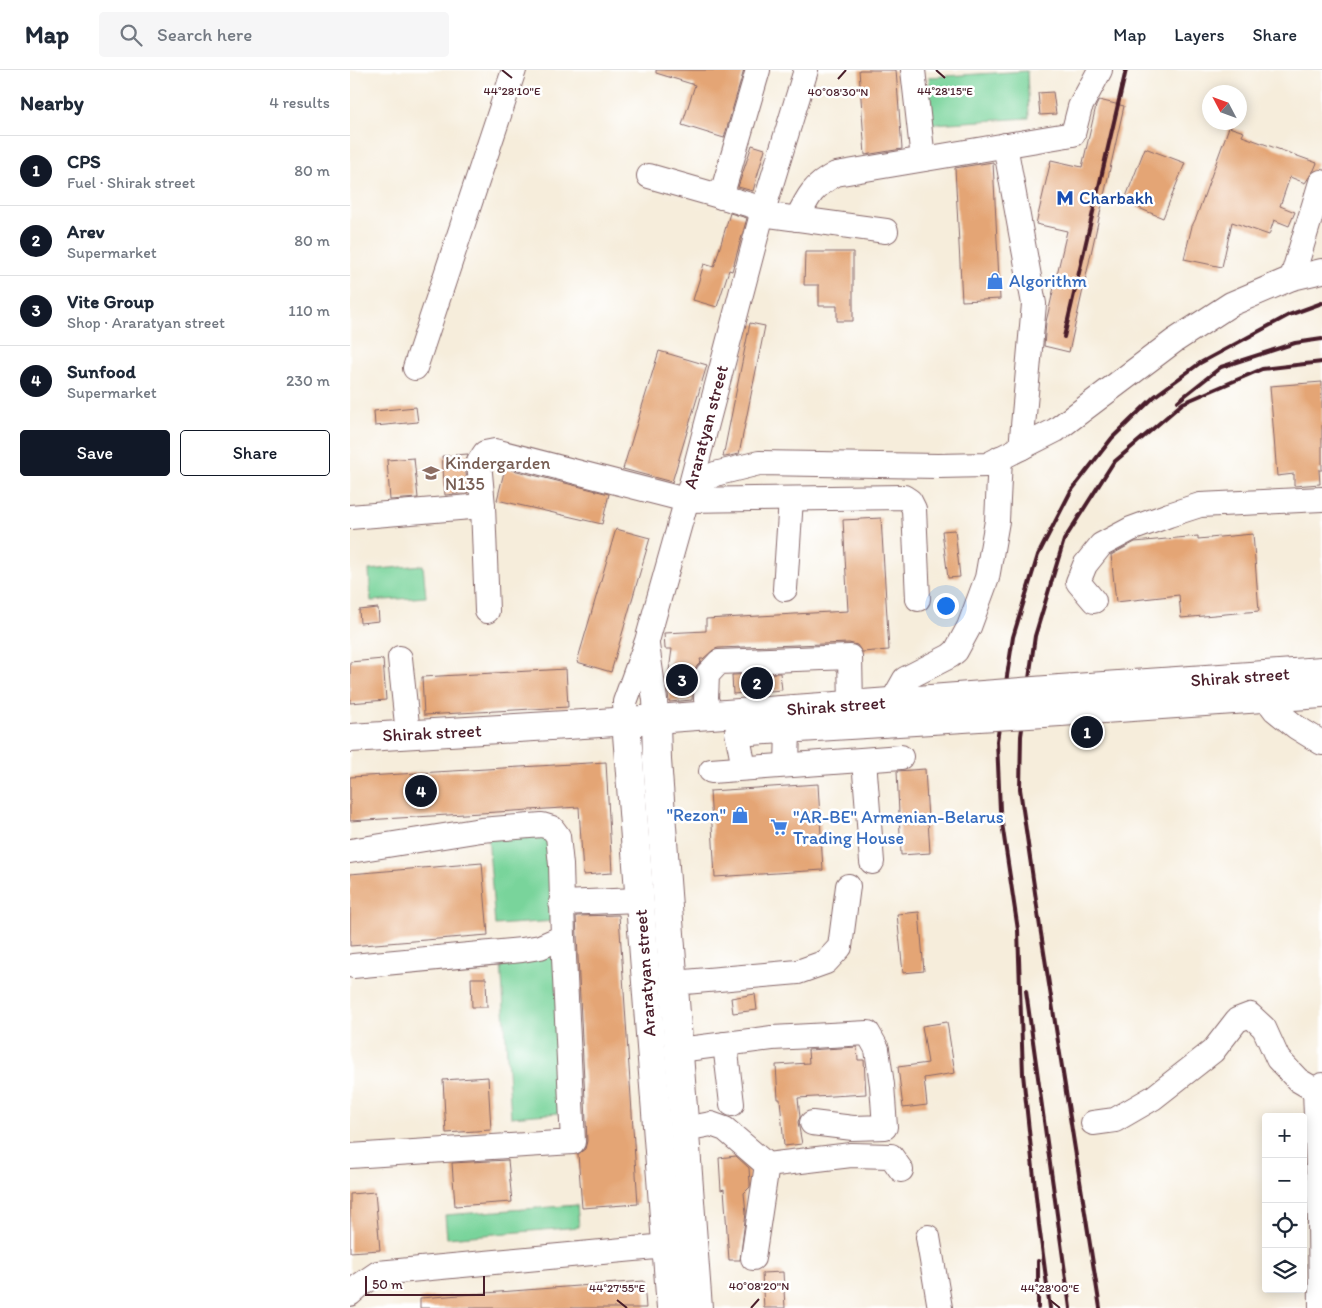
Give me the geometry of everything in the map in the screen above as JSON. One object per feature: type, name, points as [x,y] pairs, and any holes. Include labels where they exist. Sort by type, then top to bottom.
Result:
[{"type":"main road","name":"Shirak street","points":[[350,754],[656,728],[737,732],[788,729],[931,709],[1060,700],[1322,671]]},
{"type":"main road","name":"Shirak street","points":[[1060,700],[1266,698],[1322,694]]},
{"type":"main road","name":"Shirak street","points":[[656,728],[711,715],[892,702],[931,709]]},
{"type":"main road","name":"Araratyan street","points":[[656,728],[698,1308]]},
{"type":"main road","name":"Shirak street","points":[[350,738],[408,734],[626,730]]},
{"type":"main road","name":"Araratyan street","points":[[626,730],[671,1308]]},
{"type":"street","points":[[415,368],[514,70]]},
{"type":"street","points":[[721,197],[758,70]]},
{"type":"street","name":"Araratyan street","points":[[626,730],[625,702],[647,640],[688,494],[762,214],[806,70]]},
{"type":"street","points":[[913,70],[924,159]]},
{"type":"street","points":[[797,219],[807,198],[821,182],[836,174],[1073,134],[1080,107],[1100,70]]},
{"type":"street","points":[[1005,145],[1034,304],[1021,448]]},
{"type":"street","points":[[649,176],[754,206],[762,214],[886,231]]},
{"type":"street","points":[[1292,278],[1322,182]]},
{"type":"street","points":[[688,494],[715,474],[758,462],[938,466],[987,465],[1056,430],[1174,340],[1232,304],[1292,278],[1322,271]]},
{"type":"street","points":[[487,611],[483,506],[479,462],[485,453],[495,452],[688,494],[792,499],[904,498],[910,501],[914,509],[918,599]]},
{"type":"street","points":[[892,702],[905,679],[956,651],[969,627],[987,578],[997,521],[1000,458]]},
{"type":"street","points":[[785,589],[792,499]]},
{"type":"street","points":[[1094,601],[1078,582],[1085,565],[1101,545],[1131,529],[1200,506],[1322,499]]},
{"type":"street","points":[[350,517],[483,506]]},
{"type":"street","name":"Araratyan street","points":[[647,640],[655,700],[656,728]]},
{"type":"street","points":[[711,715],[706,699],[707,675],[719,662],[850,657],[851,705]]},
{"type":"street","points":[[400,658],[408,734]]},
{"type":"street","points":[[1266,698],[1275,710],[1289,722],[1322,743]]},
{"type":"street","points":[[787,765],[788,729]]},
{"type":"street","points":[[737,732],[744,768]]},
{"type":"street","points":[[711,770],[901,757]]},
{"type":"street","points":[[864,760],[872,862]]},
{"type":"street","points":[[350,851],[481,830],[542,825],[552,828],[558,836],[561,864],[562,937],[573,1142],[350,1156]]},
{"type":"street","points":[[674,983],[798,972],[826,962],[840,947],[848,886]]},
{"type":"street","points":[[561,903],[639,900]]},
{"type":"street","points":[[353,966],[522,950],[540,946],[562,937]]},
{"type":"street","points":[[1093,1123],[1114,1120],[1154,1098],[1213,1051],[1237,1020],[1250,1015],[1264,1028],[1278,1059],[1298,1080],[1319,1087],[1320,1308]]},
{"type":"street","points":[[679,1050],[772,1038],[868,1033],[877,1049],[885,1127],[853,1128],[812,1123]]},
{"type":"street","points":[[725,1044],[732,1104]]},
{"type":"street","points":[[684,1129],[711,1124],[725,1128],[767,1165],[851,1155],[890,1156],[902,1170]]},
{"type":"street","points":[[753,1258],[767,1165]]},
{"type":"street","points":[[928,1236],[940,1308]]},
{"type":"street","points":[[350,1294],[378,1273],[666,1246]]},
{"type":"green space","points":[[1027,71],[1029,118],[932,124],[929,77]]},
{"type":"green space","points":[[423,565],[426,597],[371,601],[369,570]]},
{"type":"green space","points":[[548,830],[555,921],[495,925],[488,835]]},
{"type":"green space","points":[[559,943],[571,1112],[511,1117],[500,947]]},
{"type":"green space","points":[[577,1205],[579,1227],[447,1238],[445,1215]]},
{"type":"building","points":[[656,70],[744,70],[724,138],[682,125],[695,85],[656,73]]},
{"type":"building","points":[[859,70],[896,70],[902,149],[865,155]]},
{"type":"building","points":[[1053,92],[1056,114],[1040,115],[1038,93]]},
{"type":"building","points":[[1099,100],[1124,106],[1069,352],[1044,346],[1046,322],[1067,231],[1036,224],[1051,160],[1082,167]]},
{"type":"building","points":[[1228,130],[1244,132],[1242,136],[1317,163],[1305,183],[1290,177],[1280,206],[1295,212],[1289,226],[1274,220],[1269,235],[1232,222],[1222,267],[1184,259],[1192,226]]},
{"type":"building","points":[[752,145],[765,149],[753,191],[738,187]]},
{"type":"building","points":[[1145,148],[1185,163],[1163,218],[1124,202]]},
{"type":"building","points":[[993,162],[1000,299],[962,301],[955,168]]},
{"type":"building","points":[[730,213],[747,218],[732,271],[729,270],[717,307],[693,300],[704,264],[714,267]]},
{"type":"building","points":[[805,252],[853,252],[853,321],[837,321],[837,306],[819,306],[819,285],[804,285]]},
{"type":"building","points":[[750,323],[765,326],[739,454],[723,457]]},
{"type":"building","points":[[659,351],[707,365],[672,482],[623,469]]},
{"type":"building","points":[[1322,382],[1322,470],[1319,470],[1320,484],[1294,486],[1294,474],[1277,476],[1270,386]]},
{"type":"building","points":[[416,407],[418,422],[375,426],[374,411]]},
{"type":"building","points":[[468,454],[465,463],[468,493],[445,495],[442,456]]},
{"type":"building","points":[[414,458],[418,498],[390,500],[387,460]]},
{"type":"building","points":[[505,468],[609,494],[602,524],[497,500]]},
{"type":"building","points":[[881,518],[889,650],[862,652],[857,645],[849,643],[718,648],[703,659],[700,659],[701,662],[693,674],[692,700],[669,702],[667,685],[672,649],[665,649],[664,633],[706,631],[706,619],[848,611],[843,520]]},
{"type":"building","points":[[616,529],[650,538],[611,672],[577,662]]},
{"type":"building","points":[[955,530],[960,577],[948,578],[942,531]]},
{"type":"building","points":[[1253,534],[1259,611],[1181,618],[1179,595],[1116,602],[1111,555],[1135,542],[1198,536],[1198,539]]},
{"type":"building","points":[[378,608],[379,621],[360,623],[359,610]]},
{"type":"building","points":[[383,659],[386,700],[350,703],[350,662]]},
{"type":"building","points":[[566,669],[568,707],[424,715],[422,677]]},
{"type":"building","points":[[780,673],[782,690],[733,694],[732,675]]},
{"type":"building","points":[[1093,725],[1094,741],[1082,742],[1081,726]]},
{"type":"building","points":[[606,762],[612,873],[583,875],[579,807],[350,821],[350,777]]},
{"type":"building","points":[[925,769],[930,853],[901,855],[897,771]]},
{"type":"building","points":[[818,784],[823,870],[715,877],[710,791]]},
{"type":"building","points":[[482,863],[488,935],[350,946],[350,874]]},
{"type":"building","points":[[919,912],[924,971],[903,973],[897,914]]},
{"type":"building","points":[[619,915],[638,1204],[582,1208],[578,1154],[585,1149],[587,1141],[576,916]]},
{"type":"building","points":[[471,978],[486,978],[487,1007],[472,1007]]},
{"type":"building","points":[[755,994],[757,1010],[733,1013],[731,998]]},
{"type":"building","points":[[947,1022],[955,1073],[924,1078],[927,1105],[903,1108],[898,1067],[928,1063],[922,1026]]},
{"type":"building","points":[[857,1047],[858,1060],[864,1060],[866,1094],[798,1098],[800,1117],[798,1122],[802,1144],[784,1146],[776,1065],[809,1063],[808,1050]]},
{"type":"building","points":[[488,1077],[491,1130],[446,1133],[443,1080]]},
{"type":"building","points":[[736,1156],[749,1168],[750,1187],[744,1193],[746,1213],[740,1260],[729,1260],[724,1189],[721,1190],[719,1158]]},
{"type":"building","points":[[508,1160],[512,1202],[455,1206],[452,1163]]},
{"type":"building","points":[[375,1192],[380,1250],[350,1252],[350,1194]]},
{"type":"building","points":[[783,1272],[785,1308],[764,1308],[762,1273]]},
{"type":"building","points":[[644,1281],[646,1308],[420,1308],[420,1298]]},
{"type":"railway","points":[[1064,337],[1126,70]]},
{"type":"railway","points":[[1050,1308],[1023,1074],[1018,930],[1000,810],[997,741],[1013,637],[1038,555],[1071,491],[1112,438],[1155,396],[1200,363],[1289,315],[1322,303]]},
{"type":"railway","points":[[1178,401],[1221,367],[1295,343],[1322,339]]},
{"type":"railway","points":[[1100,1308],[1020,789],[1021,736],[1035,636],[1064,540],[1113,463],[1183,403],[1262,369],[1322,362]]},
{"type":"railway","points":[[1026,991],[1070,1308]]},
{"type":"railway","points":[[1038,1261],[1038,1308]]},
{"type":"place","name":"Charbakh","points":[[1065,198]]},
{"type":"place","name":"Algorithm","points":[[995,281]]},
{"type":"place","name":"Kindergarden N135","points":[[431,473]]},
{"type":"place","name":"Vite Group","points":[[682,680]]},
{"type":"place","name":"Arev","points":[[757,683]]},
{"type":"place","name":"CPS","points":[[1087,732]]},
{"type":"place","name":"Sunfood","points":[[421,791]]},
{"type":"place","name":"\"Rezon\"","points":[[740,815]]},
{"type":"place","name":"\"AR-BE\" Armenian-Belarus Trading House","points":[[779,827]]}]
